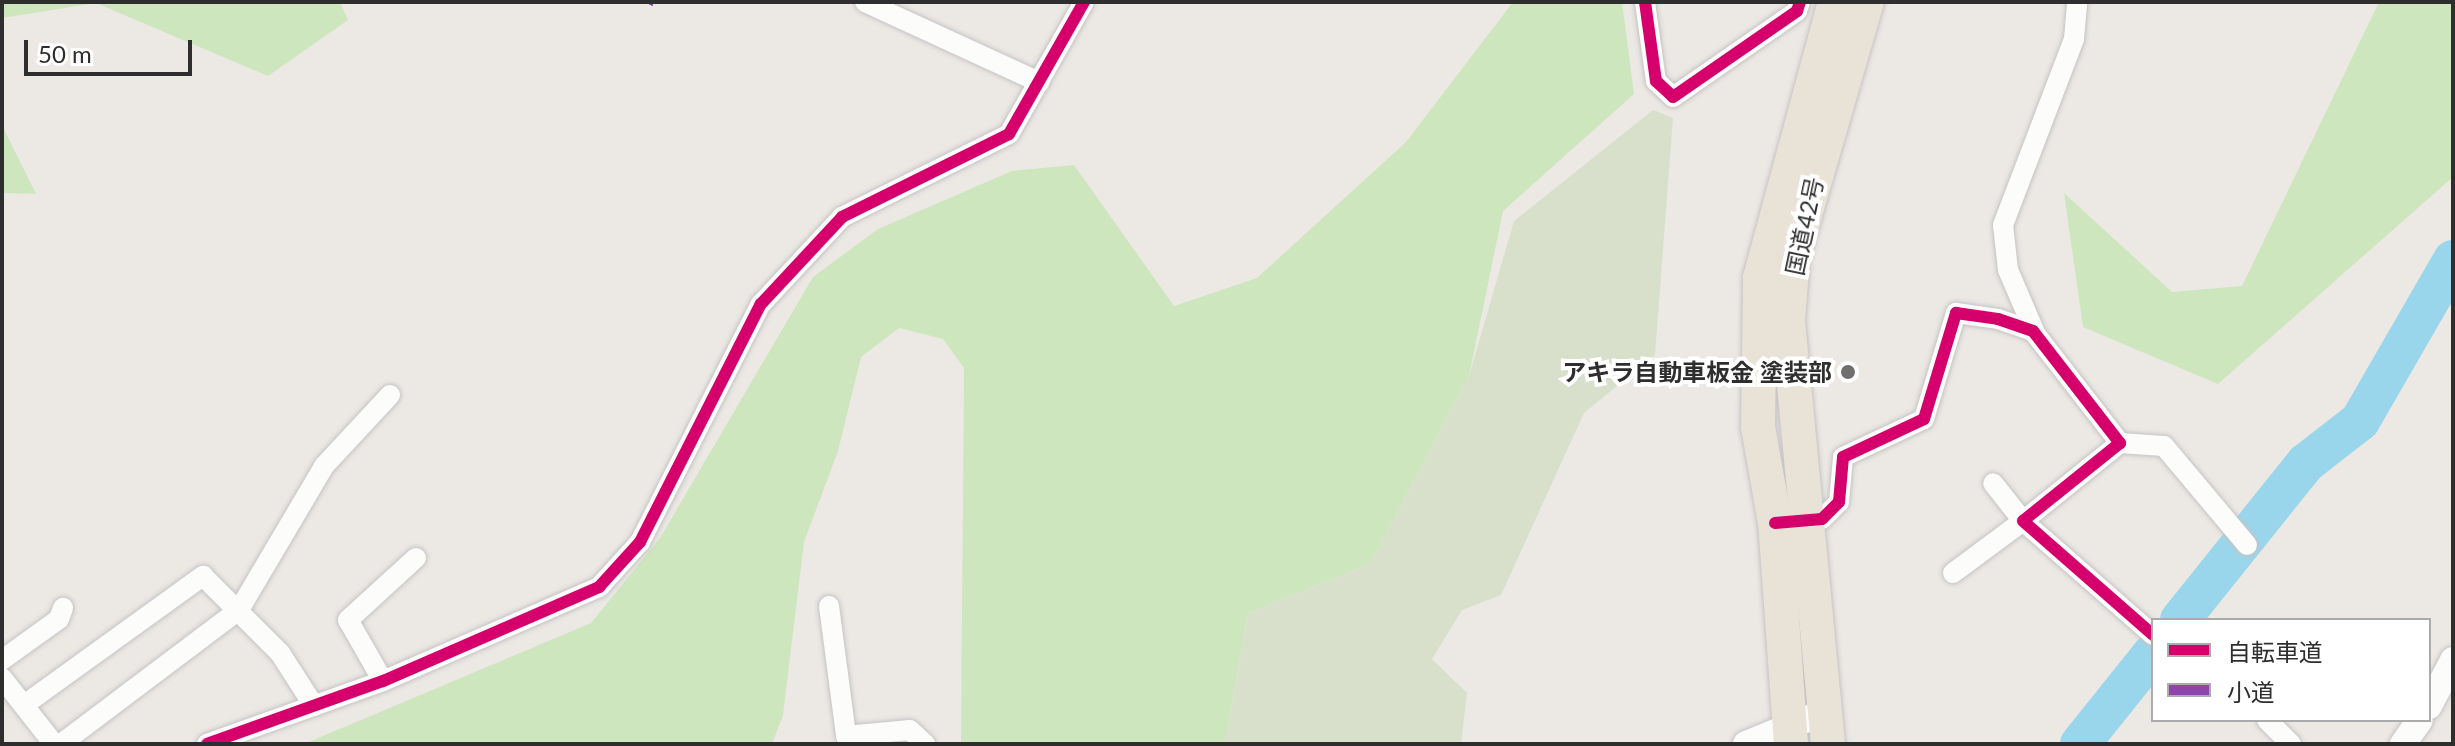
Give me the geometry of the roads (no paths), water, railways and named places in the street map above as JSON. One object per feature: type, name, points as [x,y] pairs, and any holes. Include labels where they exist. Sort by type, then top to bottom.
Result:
[{"type":"highway","name":"国道42号","points":[[1828,728],[1790,522],[1758,427],[1760,278],[1835,2]]},
{"type":"highway","name":"国道42号","points":[[1791,734],[1790,352],[1793,256],[1867,2]]},
{"type":"street","points":[[865,2],[1039,82]]},
{"type":"street","points":[[207,744],[383,681],[599,587],[640,542],[761,304],[842,217],[1009,134],[1084,2]]},
{"type":"street","points":[[1645,2],[1656,81],[1673,97],[1797,11],[1800,2]]},
{"type":"street","points":[[2077,2],[2074,39],[2003,225],[2008,270],[2036,335],[2120,443]]},
{"type":"street","points":[[1790,522],[1822,519],[1839,502],[1843,457],[1924,419],[1956,313],[1998,319],[2036,335]]},
{"type":"street","points":[[61,744],[239,610],[324,466],[390,395]]},
{"type":"street","points":[[1953,573],[2120,443],[2164,446],[2247,545]]},
{"type":"street","points":[[1993,483],[2023,521],[2151,633]]},
{"type":"street","points":[[383,681],[348,620],[416,558]]},
{"type":"street","points":[[24,705],[203,576],[280,653],[314,706]]},
{"type":"street","points":[[829,606],[846,736],[910,730],[925,744]]},
{"type":"street","points":[[2,660],[59,619],[63,608]]},
{"type":"street","points":[[2431,702],[2453,660]]},
{"type":"street","points":[[2,678],[54,744]]},
{"type":"street","points":[[2269,722],[2291,744]]},
{"type":"street","points":[[1746,744],[1828,728]]},
{"type":"waterway","points":[[2182,618],[2306,463],[2360,421],[2453,260]]},
{"type":"waterway","points":[[2080,744],[2151,655]]},
{"type":"place","name":"アキラ自動車板金 塗装部","points":[[1848,372]]}]
